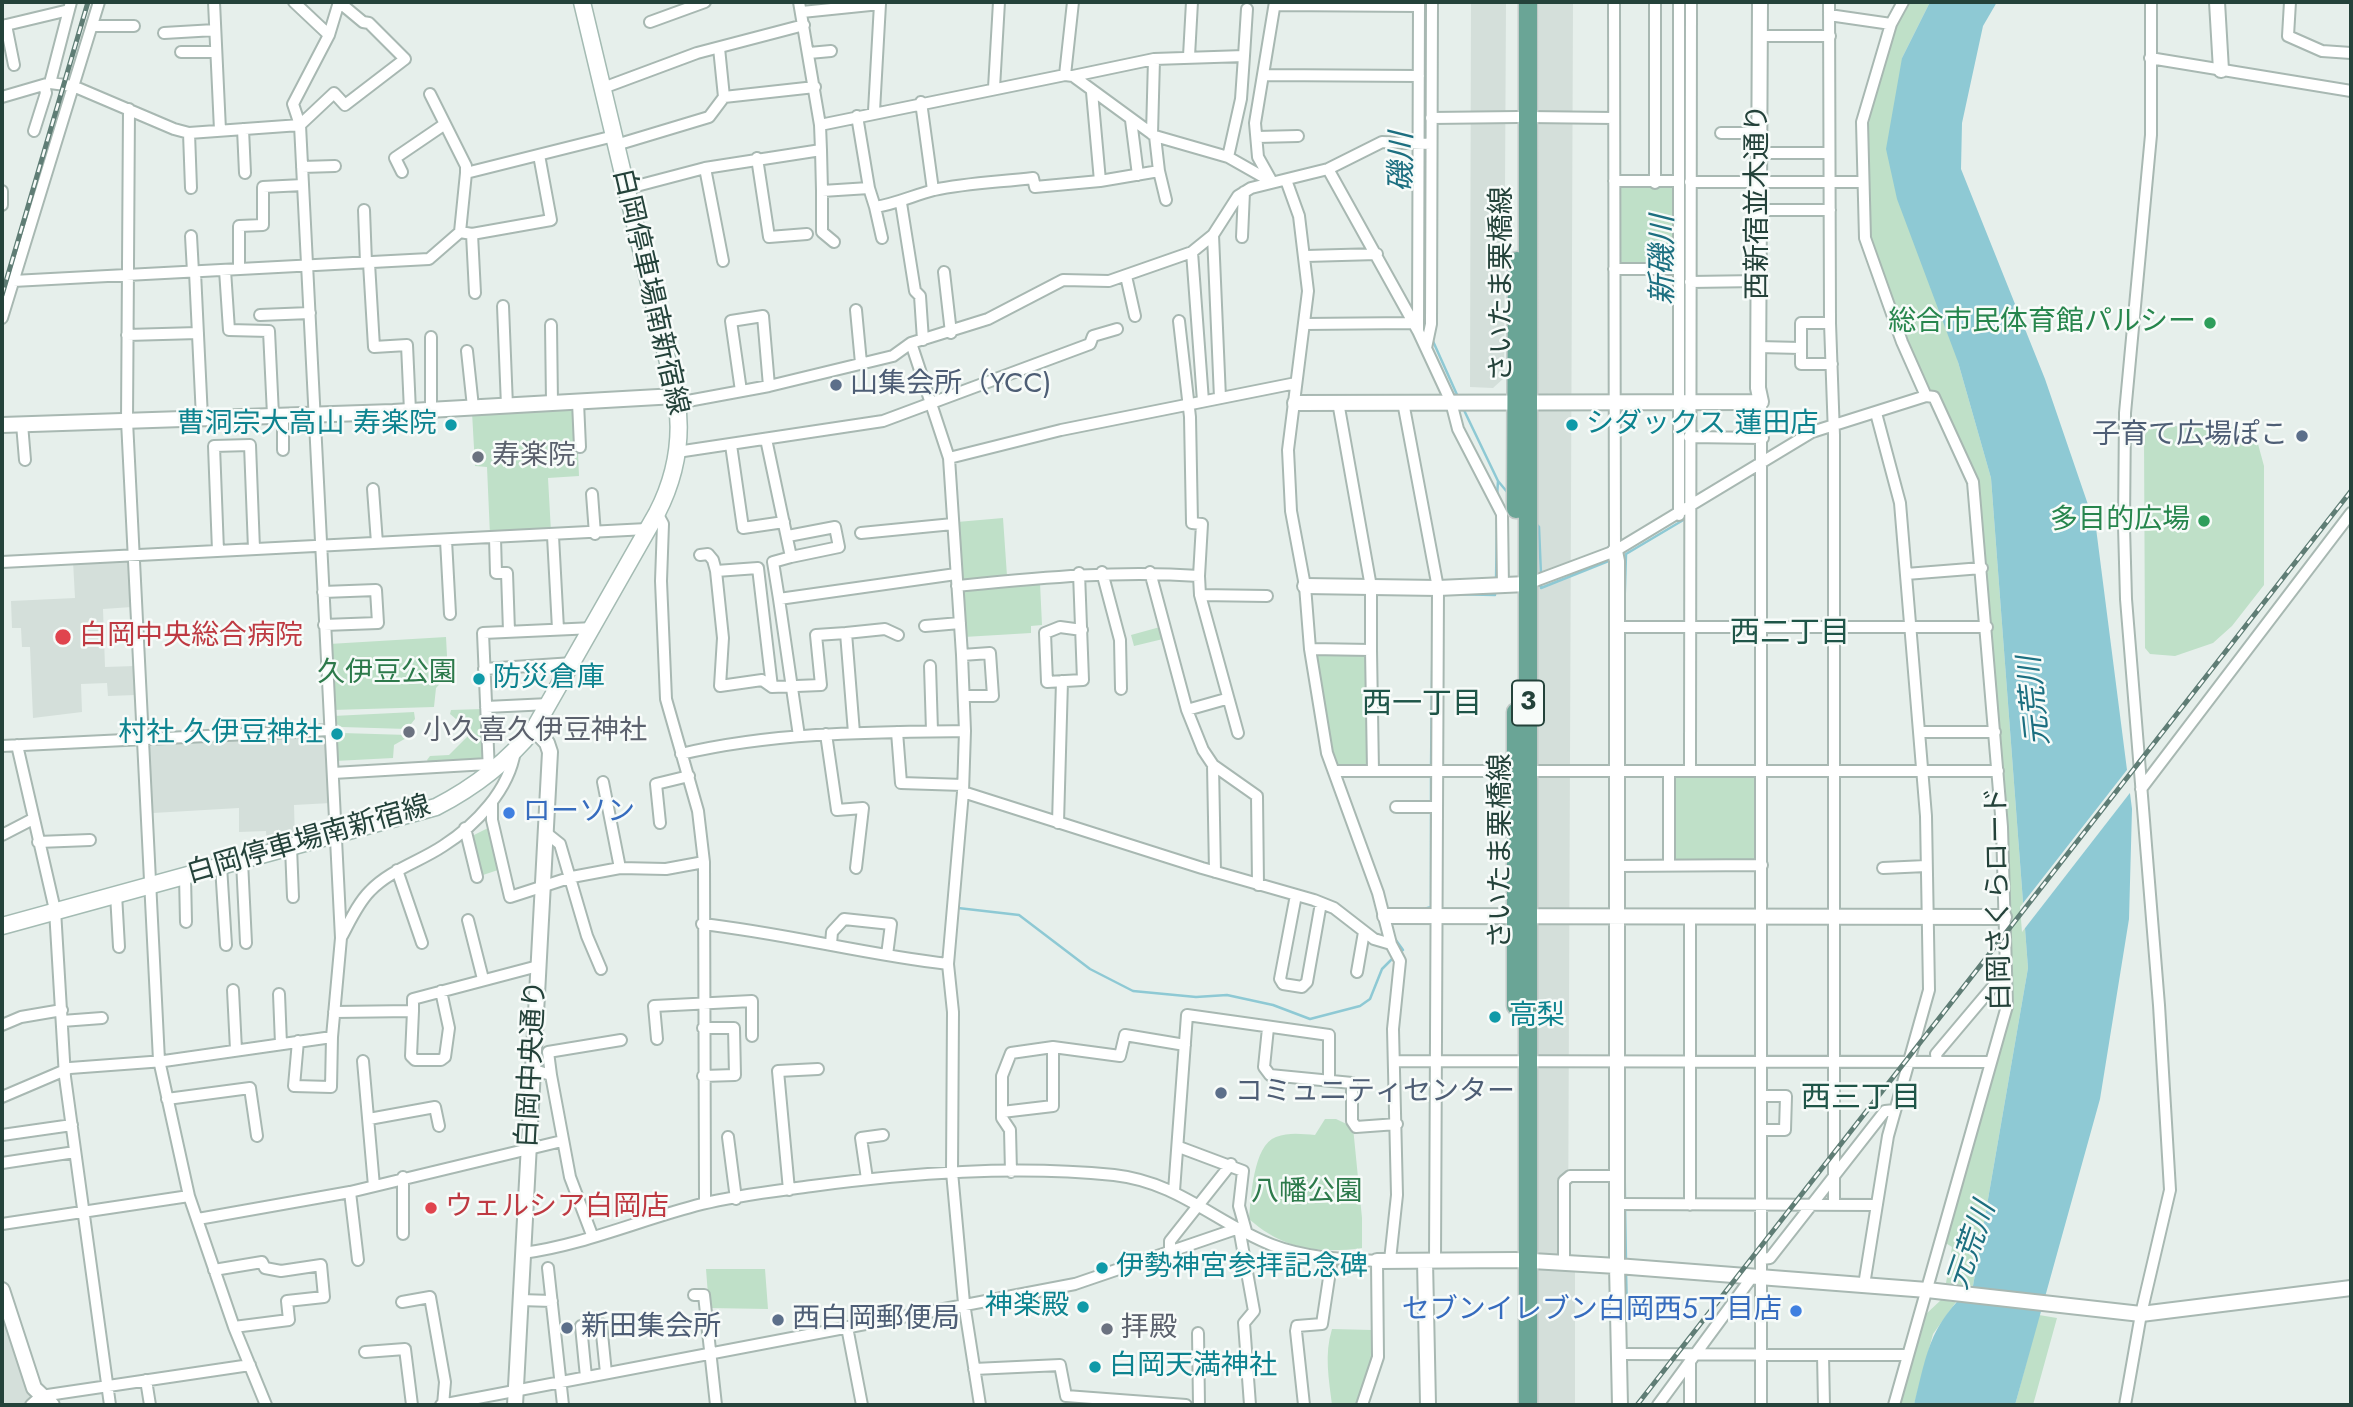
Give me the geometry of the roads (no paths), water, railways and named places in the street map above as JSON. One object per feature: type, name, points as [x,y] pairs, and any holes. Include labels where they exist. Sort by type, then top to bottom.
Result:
[{"type":"main road","name":"白岡停車場南新宿線","points":[[2,926],[436,807],[459,796],[489,768],[515,751],[534,729],[594,628],[657,513],[669,486],[680,430],[676,399],[582,2]]},
{"type":"main road","name":"さいたま栗橋線","points":[[1516,1405],[1521,1261],[1522,771],[1516,585],[1523,402],[1523,117],[1518,2]]},
{"type":"main road","name":"さいたま栗橋線","points":[[1523,117],[1528,2]]},
{"type":"main road","name":"さいたま栗橋線","points":[[1521,1261],[1528,1405]]},
{"type":"street","points":[[2,318],[99,2]]},
{"type":"street","points":[[214,2],[220,130]]},
{"type":"street","points":[[294,2],[329,35]]},
{"type":"street","points":[[2,97],[47,84],[72,86],[189,133],[300,125],[334,93],[345,105],[405,60],[369,23],[363,22],[339,2],[329,35],[293,104],[300,125],[309,265],[324,625],[341,938],[332,1037],[331,1087],[293,1086],[298,1041]]},
{"type":"street","points":[[650,22],[705,2]]},
{"type":"street","points":[[993,88],[999,2]]},
{"type":"street","points":[[1069,76],[1073,2]]},
{"type":"street","points":[[1189,56],[1192,2]]},
{"type":"street","points":[[1426,348],[1431,324],[1432,2]]},
{"type":"street","points":[[1614,2],[1617,1266],[1620,1405]]},
{"type":"street","points":[[1655,2],[1655,183]]},
{"type":"street","points":[[1679,2],[1690,282],[1679,515]]},
{"type":"street","points":[[1690,2],[1685,182],[1678,269],[1684,402],[1689,438],[1690,770]]},
{"type":"street","name":"西新宿並木通り","points":[[1760,2],[1758,347],[1761,402]]},
{"type":"street","points":[[1829,2],[1830,323],[1834,426],[1834,1205]]},
{"type":"street","points":[[1305,586],[1438,588],[1516,585],[1615,551],[1679,515],[1812,432],[1926,396],[1902,342],[1865,238],[1861,182],[1862,122],[1891,24],[1903,2]]},
{"type":"street","points":[[2125,1405],[2141,1314],[2170,1190],[2126,599],[2123,473],[2125,412],[2151,135],[2151,2]]},
{"type":"street","points":[[2217,2],[2221,70]]},
{"type":"street","points":[[2290,2],[2288,36],[2322,51],[2351,53]]},
{"type":"street","points":[[834,242],[822,232],[820,125],[801,7],[882,3],[874,111]]},
{"type":"street","points":[[1272,182],[1258,157],[1255,122],[1266,75],[1275,3],[1419,4],[1415,327]]},
{"type":"street","points":[[14,65],[4,26],[70,6]]},
{"type":"street","points":[[34,131],[70,6]]},
{"type":"street","points":[[1228,157],[1241,99],[1247,9]]},
{"type":"street","points":[[1829,15],[1891,24]]},
{"type":"street","points":[[603,88],[697,52],[804,25]]},
{"type":"street","points":[[92,26],[134,26]]},
{"type":"street","points":[[164,33],[215,30]]},
{"type":"street","points":[[1760,36],[1830,36]]},
{"type":"street","points":[[466,173],[539,155],[615,141],[709,117],[724,97],[719,48]]},
{"type":"street","points":[[809,53],[831,51]]},
{"type":"street","points":[[181,52],[216,52]]},
{"type":"street","points":[[820,125],[874,111],[1153,59],[1189,56],[1244,57]]},
{"type":"street","points":[[2150,58],[2351,91]]},
{"type":"street","points":[[1153,59],[1153,135],[1166,200]]},
{"type":"street","points":[[1266,75],[1419,76]]},
{"type":"street","points":[[1069,76],[1153,135],[1228,157],[1272,182]]},
{"type":"street","points":[[724,97],[815,87]]},
{"type":"street","points":[[1092,92],[1100,181]]},
{"type":"street","points":[[13,281],[429,259],[460,232],[466,173],[466,166],[430,94]]},
{"type":"street","points":[[921,102],[933,190]]},
{"type":"street","points":[[129,109],[127,421],[159,1060],[189,1196],[234,1327],[265,1405]]},
{"type":"street","points":[[857,116],[869,188],[882,238]]},
{"type":"street","points":[[1432,118],[1614,118]]},
{"type":"street","points":[[1131,120],[1138,175]]},
{"type":"street","points":[[402,172],[395,158],[444,124]]},
{"type":"street","points":[[243,129],[245,173]]},
{"type":"street","points":[[189,133],[191,188]]},
{"type":"street","points":[[1721,133],[1760,133]]},
{"type":"street","points":[[1257,136],[1298,136]]},
{"type":"street","points":[[2,425],[676,399],[769,386],[892,356],[911,344],[988,320],[1063,280],[1109,281],[1192,252],[1213,235],[1244,192],[1272,182],[1328,169],[1382,142],[1431,144]]},
{"type":"street","points":[[625,189],[705,168],[821,150]]},
{"type":"street","points":[[1760,153],[1829,153]]},
{"type":"street","points":[[460,232],[472,234],[551,219],[539,155]]},
{"type":"street","points":[[757,158],[769,237],[807,234]]},
{"type":"street","points":[[302,167],[335,166]]},
{"type":"street","points":[[705,168],[723,261]]},
{"type":"street","points":[[1328,169],[1377,254],[1426,348],[1451,402],[1458,429],[1502,514],[1516,585]]},
{"type":"street","points":[[875,207],[901,203],[933,190],[1033,178],[1035,187],[1100,181],[1159,171]]},
{"type":"street","points":[[1286,180],[1299,216],[1306,256],[1308,290],[1288,450],[1291,512],[1305,586],[1310,649],[1327,753],[1387,916],[1391,944],[1400,961],[1393,1030],[1397,1195],[1383,1261],[1378,1357],[1362,1405]]},
{"type":"street","points":[[1614,181],[1861,182]]},
{"type":"street","points":[[239,269],[239,226],[263,225],[263,187],[303,185]]},
{"type":"street","points":[[822,191],[869,188]]},
{"type":"street","points":[[2,191],[2,205]]},
{"type":"street","points":[[1242,237],[1244,192]]},
{"type":"street","points":[[901,203],[915,291],[920,296],[923,340]]},
{"type":"street","points":[[364,210],[374,347],[407,345],[410,411]]},
{"type":"street","points":[[1760,210],[1830,210]]},
{"type":"street","points":[[472,234],[475,293]]},
{"type":"street","points":[[1213,235],[1220,398]]},
{"type":"street","points":[[191,236],[202,418]]},
{"type":"street","points":[[1192,252],[1203,401]]},
{"type":"street","points":[[1306,256],[1377,254]]},
{"type":"street","points":[[1614,269],[1678,269]]},
{"type":"street","points":[[225,270],[229,330],[270,331],[283,450]]},
{"type":"street","points":[[944,272],[951,333]]},
{"type":"street","points":[[1126,276],[1135,316]]},
{"type":"street","points":[[1690,282],[1759,281]]},
{"type":"street","points":[[503,306],[507,406]]},
{"type":"street","points":[[856,310],[862,363]]},
{"type":"street","points":[[260,315],[310,313]]},
{"type":"street","points":[[741,391],[731,321],[763,316],[769,386]]},
{"type":"street","points":[[1179,321],[1188,405],[1192,523],[1202,524],[1200,595],[1226,699],[1238,733]]},
{"type":"street","points":[[1830,323],[1801,323],[1801,364],[1832,364]]},
{"type":"street","points":[[1304,324],[1415,327]]},
{"type":"street","points":[[551,325],[552,403]]},
{"type":"street","points":[[677,452],[883,421],[1090,344],[1093,336],[1117,329]]},
{"type":"street","points":[[127,335],[198,333]]},
{"type":"street","points":[[431,337],[431,409]]},
{"type":"street","points":[[911,344],[949,458],[960,623],[965,731],[963,789],[948,964],[953,1012],[952,1172],[964,1303],[981,1405]]},
{"type":"street","points":[[1758,347],[1801,348]]},
{"type":"street","points":[[467,352],[473,407]]},
{"type":"street","points":[[949,458],[1061,430],[1296,383]]},
{"type":"street","name":"白岡さくらロード","points":[[1894,1405],[2007,1006],[1998,771],[1973,482],[1934,397],[1926,396]]},
{"type":"street","points":[[578,402],[580,447]]},
{"type":"street","points":[[1338,402],[1371,587],[1373,771]]},
{"type":"street","points":[[1403,402],[1438,588],[1436,1061],[1428,1405]]},
{"type":"street","points":[[1295,403],[1761,402],[1762,1259],[1757,1277],[1761,1405]]},
{"type":"street","points":[[1864,1285],[1895,1110],[1929,990],[1922,771],[1900,503],[1876,413]]},
{"type":"street","points":[[22,424],[25,460]]},
{"type":"street","points":[[1689,438],[1763,438]]},
{"type":"street","points":[[766,439],[791,557]]},
{"type":"street","points":[[218,551],[214,446],[250,445],[254,549]]},
{"type":"street","points":[[731,445],[743,528],[784,522]]},
{"type":"street","points":[[373,489],[377,543]]},
{"type":"street","points":[[592,494],[595,534]]},
{"type":"street","points":[[657,513],[663,524],[661,580],[666,699],[698,811],[704,862],[702,1003],[705,1203]]},
{"type":"street","points":[[2141,789],[2351,513]]},
{"type":"street","points":[[861,533],[953,524]]},
{"type":"street","points":[[788,536],[835,527],[839,547],[773,562],[799,736]]},
{"type":"street","points":[[2,562],[595,534],[647,529]]},
{"type":"street","points":[[554,536],[558,629]]},
{"type":"street","points":[[495,538],[496,573],[507,572],[509,631]]},
{"type":"street","points":[[446,540],[450,614]]},
{"type":"street","points":[[700,555],[708,554],[713,559],[716,572],[723,638],[720,686],[762,680],[772,687],[821,685],[816,635],[885,629],[898,635]]},
{"type":"street","points":[[716,572],[758,568],[772,687]]},
{"type":"street","points":[[1906,574],[1982,568]]},
{"type":"street","points":[[957,586],[1102,572],[1199,576]]},
{"type":"street","points":[[1102,572],[1120,640],[1121,690]]},
{"type":"street","points":[[1150,572],[1187,710],[1203,750],[1213,765],[1257,796],[1258,885]]},
{"type":"street","points":[[1079,573],[1082,630],[1083,680],[1047,681],[1045,633],[1060,627],[1082,630]]},
{"type":"street","points":[[779,599],[956,574]]},
{"type":"street","points":[[323,592],[376,590],[378,622],[324,625]]},
{"type":"street","points":[[1200,595],[1267,596]]},
{"type":"street","points":[[925,626],[960,623]]},
{"type":"street","points":[[1617,627],[1987,627]]},
{"type":"street","points":[[333,773],[489,768],[483,633],[594,628]]},
{"type":"street","points":[[846,633],[854,733]]},
{"type":"street","points":[[1310,649],[1371,650]]},
{"type":"street","points":[[962,655],[990,653],[993,696],[964,696]]},
{"type":"street","points":[[484,669],[573,663]]},
{"type":"street","points":[[930,666],[932,731]]},
{"type":"street","points":[[1058,823],[1062,681]]},
{"type":"street","points":[[1187,710],[1226,699]]},
{"type":"street","points":[[486,707],[549,704]]},
{"type":"street","name":"白岡中央通り","points":[[515,1405],[550,752],[547,743],[534,729]]},
{"type":"street","points":[[2,746],[330,730]]},
{"type":"street","points":[[681,754],[730,744],[799,736],[965,731]]},
{"type":"street","points":[[897,732],[901,783],[963,789],[1058,823],[1321,903],[1334,908],[1374,939],[1391,944]]},
{"type":"street","points":[[1919,732],[1995,732]]},
{"type":"street","points":[[826,734],[837,810],[863,808],[856,868]]},
{"type":"street","points":[[17,745],[55,910],[64,1070],[110,1405]]},
{"type":"street","points":[[341,938],[370,891],[397,870],[444,846],[492,803],[513,766],[515,751]]},
{"type":"street","points":[[1213,765],[1215,872]]},
{"type":"street","points":[[1335,771],[1998,771]]},
{"type":"street","points":[[1669,771],[1669,865]]},
{"type":"street","points":[[660,823],[656,784],[689,776]]},
{"type":"street","points":[[603,782],[620,867]]},
{"type":"street","points":[[492,803],[492,820],[510,897],[572,877],[620,867],[666,869],[704,862]]},
{"type":"street","points":[[1396,807],[1437,807]]},
{"type":"street","points":[[2,835],[33,819]]},
{"type":"street","points":[[464,828],[477,877]]},
{"type":"street","points":[[545,832],[560,844],[572,877],[587,936],[601,970]]},
{"type":"street","points":[[38,842],[90,840]]},
{"type":"street","points":[[291,847],[293,897]]},
{"type":"street","points":[[242,860],[246,943]]},
{"type":"street","points":[[1617,866],[1762,865]]},
{"type":"street","points":[[221,866],[226,945]]},
{"type":"street","points":[[1883,868],[1926,866]]},
{"type":"street","points":[[397,870],[422,943]]},
{"type":"street","points":[[185,876],[186,922]]},
{"type":"street","points":[[116,894],[119,947]]},
{"type":"street","points":[[1296,895],[1280,979],[1283,984],[1302,987],[1307,982],[1321,903]]},
{"type":"street","points":[[1387,916],[2004,917]]},
{"type":"street","points":[[1690,916],[1690,1205]]},
{"type":"street","points":[[831,944],[832,932],[844,919],[891,925],[887,955]]},
{"type":"street","points":[[468,920],[483,979]]},
{"type":"street","points":[[702,924],[769,932],[948,964]]},
{"type":"street","points":[[1357,972],[1364,932]]},
{"type":"street","points":[[440,991],[449,1028],[445,1057],[441,1060],[415,1060],[411,1056],[413,999],[440,991],[483,979],[538,966]]},
{"type":"street","points":[[1937,1062],[1936,1054],[2006,971]]},
{"type":"street","points":[[233,990],[236,1050]]},
{"type":"street","points":[[279,994],[281,1044]]},
{"type":"street","points":[[657,1039],[654,1006],[752,1001],[752,1036]]},
{"type":"street","points":[[334,1012],[413,1011]]},
{"type":"street","points":[[2,1025],[21,1017],[62,1015],[102,1018]]},
{"type":"street","points":[[1174,1191],[1187,1015],[1329,1035],[1329,1081]]},
{"type":"street","points":[[703,1028],[734,1028],[735,1076],[703,1076]]},
{"type":"street","points":[[1268,1028],[1264,1067],[1270,1075],[1352,1083],[1352,1121],[1356,1127],[1397,1124]]},
{"type":"street","points":[[1011,1172],[1010,1130],[1002,1118],[1002,1076],[1011,1053],[1053,1047],[1119,1056],[1125,1035],[1185,1045]]},
{"type":"street","points":[[2,1097],[64,1070],[332,1037]]},
{"type":"street","points":[[592,1236],[570,1177],[548,1052],[621,1040]]},
{"type":"street","points":[[1002,1112],[1053,1106],[1053,1047]]},
{"type":"street","points":[[1394,1060],[1990,1062]]},
{"type":"street","points":[[363,1061],[374,1186]]},
{"type":"street","points":[[789,1189],[778,1071],[818,1069]]},
{"type":"street","points":[[534,1070],[551,1075]]},
{"type":"street","points":[[167,1099],[250,1088],[257,1136]]},
{"type":"street","points":[[1762,1096],[1786,1096],[1785,1130],[1762,1130]]},
{"type":"street","points":[[369,1119],[435,1107],[439,1126]]},
{"type":"street","points":[[1762,1259],[1770,1258],[1885,1111],[1895,1110]]},
{"type":"street","points":[[2,1135],[72,1125]]},
{"type":"street","points":[[867,1179],[861,1138],[883,1135]]},
{"type":"street","points":[[728,1137],[736,1199]]},
{"type":"street","points":[[198,1219],[350,1192],[403,1177],[562,1141]]},
{"type":"street","points":[[1179,1147],[1231,1164],[1243,1171],[1240,1206],[1254,1311],[1244,1323],[1250,1405]]},
{"type":"street","points":[[2,1163],[75,1152]]},
{"type":"street","points":[[1170,1252],[1170,1241],[1231,1164]]},
{"type":"street","points":[[523,1253],[562,1248],[592,1236],[705,1203],[789,1189],[952,1172],[1011,1172],[1115,1175],[1152,1182],[1198,1203],[1270,1245],[1304,1255],[1332,1258],[1383,1261],[1521,1261],[1617,1266],[1927,1290],[2141,1314],[2351,1288]]},
{"type":"street","points":[[1564,1263],[1564,1181],[1570,1176],[1617,1176]]},
{"type":"street","points":[[403,1177],[403,1234]]},
{"type":"street","points":[[350,1192],[358,1260]]},
{"type":"street","points":[[2,1224],[189,1196]]},
{"type":"street","points":[[1617,1204],[1877,1205]]},
{"type":"street","points":[[401,1302],[430,1297],[445,1382],[442,1405],[964,1303],[1075,1284],[1242,1230]]},
{"type":"street","points":[[1304,1405],[1296,1331],[1297,1326],[1322,1324],[1332,1258]]},
{"type":"street","points":[[214,1270],[262,1262],[265,1268],[281,1270],[321,1265],[324,1297],[287,1301],[289,1320],[234,1327]]},
{"type":"street","points":[[548,1268],[563,1405]]},
{"type":"street","points":[[1658,1405],[1757,1277]]},
{"type":"street","points":[[2,1290],[32,1383],[42,1402],[107,1386],[250,1365]]},
{"type":"street","points":[[694,1295],[704,1295],[716,1405]]},
{"type":"street","points":[[520,1300],[552,1301]]},
{"type":"street","points":[[586,1377],[581,1326],[601,1324],[606,1373]]},
{"type":"street","points":[[847,1327],[862,1405]]},
{"type":"street","points":[[1198,1333],[1199,1405]]},
{"type":"street","points":[[365,1352],[405,1349],[412,1405]]},
{"type":"street","points":[[1620,1354],[1693,1358],[1761,1354],[1908,1355]]},
{"type":"street","points":[[1823,1355],[1824,1405]]},
{"type":"street","points":[[1690,1405],[1693,1358]]},
{"type":"street","points":[[974,1369],[1060,1365],[1066,1396],[1186,1405]]},
{"type":"street","points":[[146,1380],[150,1405]]},
{"type":"water","name":"元荒川","points":[[1930,2],[1997,2],[1983,26],[1962,123],[1961,169],[2045,379],[2096,528],[2132,809],[2129,919],[2100,1099],[2015,1405],[1914,1405],[1932,1340],[1947,1314],[1973,1286],[2028,968],[1991,478],[1958,362],[1897,199],[1886,149],[1902,58]]},
{"type":"waterway","name":"磯川","points":[[1425,2],[1425,142]]},
{"type":"waterway","name":"磯川","points":[[1425,149],[1426,327]]},
{"type":"waterway","points":[[1432,339],[1458,397]]},
{"type":"waterway","points":[[1462,406],[1498,481],[1508,493]]},
{"type":"waterway","points":[[1497,497],[1498,481]]},
{"type":"waterway","points":[[1624,618],[1626,554],[1685,519]]},
{"type":"waterway","points":[[1496,581],[1497,521]]},
{"type":"waterway","points":[[1536,524],[1539,527],[1541,575]]},
{"type":"waterway","points":[[1541,582],[1541,588],[1611,560]]},
{"type":"waterway","points":[[1446,594],[1495,595],[1495,591]]},
{"type":"waterway","points":[[1431,768],[1433,594]]},
{"type":"waterway","points":[[1431,774],[1431,803]]},
{"type":"waterway","points":[[1424,909],[1431,907],[1431,809]]},
{"type":"waterway","points":[[958,908],[1019,915],[1090,969],[1133,991],[1196,997],[1227,995],[1273,1005],[1310,1019],[1360,1006],[1370,999],[1382,969],[1395,956]]},
{"type":"waterway","points":[[1386,909],[1411,909]]},
{"type":"waterway","points":[[1393,936],[1403,950],[1400,952]]},
{"type":"waterway","points":[[1624,1129],[1625,1199]]},
{"type":"waterway","points":[[1625,1206],[1626,1262]]},
{"type":"waterway","points":[[1626,1272],[1627,1311]]},
{"type":"railway","points":[[2,295],[88,2]]},
{"type":"railway","points":[[1637,1405],[2351,491]]},
{"type":"place","name":"総合市民体育館パルシー","points":[[2210,323]]},
{"type":"place","name":"山集会所（YCC)","points":[[836,385]]},
{"type":"place","name":"曹洞宗大高山 寿楽院","points":[[451,425]]},
{"type":"place","name":"シダックス 蓮田店","points":[[1572,425]]},
{"type":"place","name":"子育て広場ぽこ","points":[[2302,436]]},
{"type":"place","name":"寿楽院","points":[[478,457]]},
{"type":"place","name":"多目的広場","points":[[2204,521]]},
{"type":"place","name":"白岡中央総合病院","points":[[63,637]]},
{"type":"place","name":"防災倉庫","points":[[479,679]]},
{"type":"place","name":"小久喜久伊豆神社","points":[[409,732]]},
{"type":"place","name":"村社 久伊豆神社","points":[[337,734]]},
{"type":"place","name":"ローソン","points":[[509,813]]},
{"type":"place","name":"高梨","points":[[1495,1017]]},
{"type":"place","name":"コミュニティセンター","points":[[1221,1093]]},
{"type":"place","name":"ウェルシア白岡店","points":[[431,1208]]},
{"type":"place","name":"伊勢神宮参拝記念碑","points":[[1102,1268]]},
{"type":"place","name":"神楽殿","points":[[1083,1307]]},
{"type":"place","name":"セブンイレブン白岡西５丁目店","points":[[1796,1311]]},
{"type":"place","name":"西白岡郵便局","points":[[778,1320]]},
{"type":"place","name":"新田集会所","points":[[567,1328]]},
{"type":"place","name":"拝殿","points":[[1107,1329]]},
{"type":"place","name":"白岡天満神社","points":[[1095,1367]]},
{"type":"district","name":"西二丁目","points":[[1790,635]]},
{"type":"district","name":"西一丁目","points":[[1422,706]]},
{"type":"district","name":"西三丁目","points":[[1861,1100]]},
{"type":"water label","name":"新磯川","points":[[1665,260]]},
{"type":"park label","name":"久伊豆公園","points":[[387,674]]},
{"type":"park label","name":"八幡公園","points":[[1307,1193]]}]
